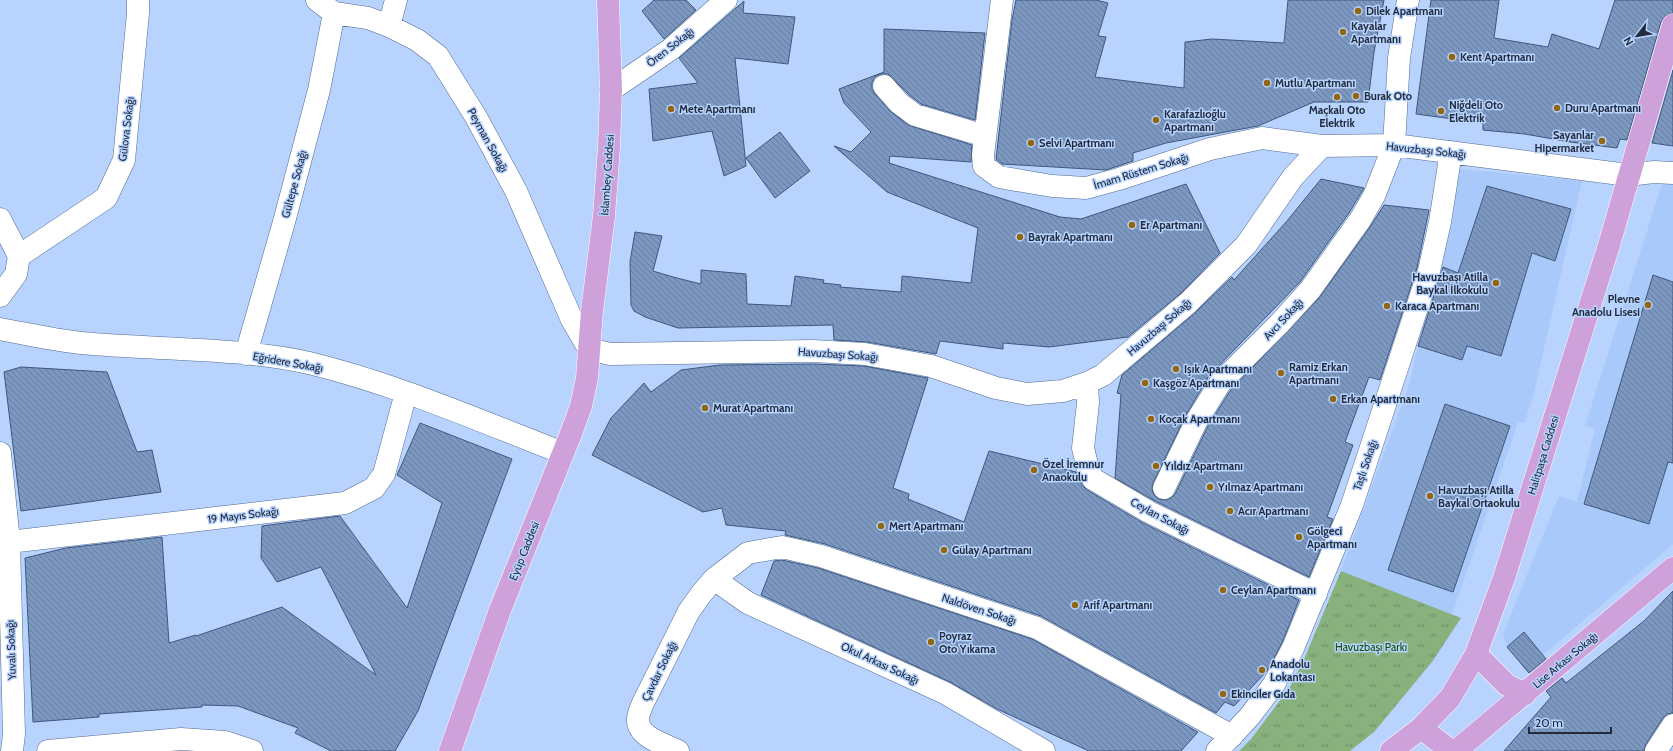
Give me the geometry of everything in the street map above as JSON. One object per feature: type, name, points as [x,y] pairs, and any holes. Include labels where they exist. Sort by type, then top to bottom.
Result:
[{"type":"main road","name":"İslambey Caddesi","points":[[589,349],[604,216],[609,147],[611,90],[608,0]]},
{"type":"main road","name":"Halitpaşa Caddesi","points":[[1392,751],[1420,728],[1450,698],[1476,654],[1511,556],[1609,246],[1628,175],[1673,25]]},
{"type":"main road","name":"Eyüp Caddesi","points":[[450,751],[500,610],[563,453],[580,406],[587,378],[589,349]]},
{"type":"main road","name":"Lise Arkası Sokağı","points":[[1456,751],[1672,570]]},
{"type":"main road","points":[[1476,654],[1507,684],[1525,694]]},
{"type":"main road","points":[[1420,728],[1451,751]]},
{"type":"street","name":"Gülova Sokağı","points":[[19,256],[106,198],[124,160],[138,0]]},
{"type":"street","name":"Peyman Sokağı","points":[[316,0],[334,13],[368,18],[389,26],[417,40],[438,56],[464,97],[516,191],[548,261],[566,307],[589,349]]},
{"type":"street","points":[[389,26],[396,0]]},
{"type":"street","name":"Ören Sokağı","points":[[611,90],[671,49],[726,0]]},
{"type":"street","name":"İmam Rüstem Sokağı","points":[[1002,0],[983,155],[984,166],[999,177],[1052,186],[1086,188],[1119,180],[1210,149],[1262,138],[1322,146]]},
{"type":"street","name":"Avcı Sokağı","points":[[1164,488],[1197,420],[1220,384],[1310,290],[1360,220],[1374,196],[1394,145],[1400,58],[1408,0]]},
{"type":"street","name":"Gültepe Sokağı","points":[[246,354],[317,98],[334,13]]},
{"type":"street","points":[[884,86],[899,103],[915,115],[985,136]]},
{"type":"street","name":"Havuzbaşı Sokağı","points":[[589,349],[610,354],[813,351],[865,354],[931,366],[996,388],[1027,394],[1063,392],[1103,375],[1188,303],[1246,245],[1293,177],[1322,146],[1394,145],[1628,175],[1654,172],[1673,173]]},
{"type":"street","name":"Taşlı Sokağı","points":[[1225,743],[1250,716],[1274,684],[1293,648],[1352,505],[1429,271],[1440,222],[1451,152]]},
{"type":"street","points":[[0,219],[19,256],[16,274],[0,296]]},
{"type":"street","name":"Eğridere Sokağı","points":[[0,329],[80,342],[246,354],[308,363],[356,376],[406,393],[563,453]]},
{"type":"street","name":"Ceylan Sokağı","points":[[1087,383],[1088,403],[1082,448],[1093,479],[1149,512],[1316,594]]},
{"type":"street","name":"19 Mayıs Sokağı","points":[[9,542],[345,503],[374,488],[384,474],[406,393]]},
{"type":"street","name":"Yuvalı Sokağı","points":[[0,453],[9,542],[5,598],[14,734],[12,751]]},
{"type":"street","name":"Naldöven Sokağı","points":[[714,579],[748,553],[782,547],[821,556],[1037,628],[1225,743]]},
{"type":"street","name":"Çavdar Sokağı","points":[[678,751],[649,737],[639,728],[638,718],[643,703],[689,611],[714,579]]},
{"type":"street","name":"Okul Arkası Sokağı","points":[[714,579],[748,603],[945,693],[1044,751]]},
{"type":"street","points":[[1656,751],[1673,725]]},
{"type":"street","points":[[48,751],[117,747],[181,739],[225,742],[252,751]]},
{"type":"shaded area","points":[[1460,169],[1582,181],[1533,397],[1524,423],[1518,422],[1452,615],[1341,571],[1409,385]]},
{"type":"shaded area","name":"Plevne Anadolu Lisesi","points":[[1673,180],[1673,544],[1543,655],[1524,633],[1507,647],[1503,634],[1559,496],[1577,502],[1595,429],[1585,426],[1662,184]]},
{"type":"green space","name":"Havuzbaşı Parkı","points":[[1341,571],[1461,618],[1432,662],[1374,732],[1350,751],[1239,751],[1251,739],[1290,687],[1305,657]]},
{"type":"building","points":[[654,0],[686,0],[696,10],[664,39],[642,11]]},
{"type":"building","points":[[1016,0],[1096,0],[1108,3],[1098,36],[1106,37],[1095,77],[1184,88],[1185,42],[1212,39],[1284,43],[1288,0],[1384,0],[1374,52],[1368,102],[1314,102],[1258,126],[1166,143],[1133,153],[1133,161],[1106,170],[1002,164],[996,159],[1012,20]]},
{"type":"building","points":[[1431,0],[1499,0],[1494,38],[1548,47],[1552,34],[1599,49],[1615,0],[1673,0],[1673,13],[1665,16],[1661,22],[1627,140],[1620,139],[1617,148],[1525,134],[1483,130],[1483,123],[1416,114]]},
{"type":"building","points":[[744,1],[743,13],[795,17],[788,64],[735,58],[746,166],[724,176],[712,131],[653,141],[649,89],[698,83],[679,58]]},
{"type":"building","points":[[884,29],[985,33],[975,120],[921,104],[908,94],[888,74],[881,74],[875,77],[872,82],[872,89],[875,94],[890,111],[908,125],[972,145],[971,162],[890,156],[889,163],[1060,217],[1081,219],[1186,184],[1220,253],[1180,294],[1128,337],[1049,347],[1003,343],[1003,349],[940,341],[936,354],[867,342],[834,340],[833,325],[678,328],[645,317],[634,311],[631,305],[630,262],[635,232],[662,236],[653,271],[701,284],[701,270],[746,274],[747,304],[791,306],[795,276],[824,280],[823,283],[841,285],[840,287],[901,292],[902,276],[971,283],[978,228],[887,192],[834,146],[851,152],[871,132],[844,103],[839,89],[884,72]]},
{"type":"building","points":[[1673,70],[1673,146],[1652,143]]},
{"type":"building","points":[[780,132],[810,171],[775,198],[746,158]]},
{"type":"building","points":[[1321,179],[1364,188],[1349,213],[1300,282],[1209,376],[1186,415],[1153,483],[1152,489],[1154,495],[1159,499],[1165,500],[1171,498],[1175,494],[1208,426],[1230,391],[1319,298],[1384,205],[1429,210],[1417,268],[1380,380],[1369,377],[1345,442],[1353,445],[1327,517],[1333,519],[1309,577],[1155,501],[1115,478],[1121,394],[1117,393],[1122,375],[1196,312],[1232,277],[1234,280],[1287,221]]},
{"type":"building","points":[[1487,186],[1571,209],[1555,261],[1532,253],[1501,356],[1467,346],[1462,360],[1418,346],[1443,267],[1458,273]]},
{"type":"building","points":[[1653,275],[1673,282],[1673,463],[1668,462],[1649,524],[1584,504]]},
{"type":"building","points":[[813,364],[864,366],[928,378],[893,488],[909,494],[908,499],[964,522],[989,451],[1076,472],[1082,485],[1087,490],[1143,523],[1299,600],[1282,643],[1267,671],[1234,706],[1225,702],[1216,713],[1041,616],[825,544],[785,535],[786,531],[726,525],[722,508],[703,512],[592,455],[611,418],[644,383],[651,392],[681,370],[720,365]]},
{"type":"building","points":[[21,367],[107,372],[137,452],[152,450],[161,492],[21,511],[4,372]]},
{"type":"building","points":[[1445,404],[1510,426],[1453,592],[1388,570]]},
{"type":"building","points":[[420,423],[512,459],[418,711],[395,751],[331,751],[295,733],[298,728],[238,706],[202,705],[202,707],[99,714],[99,717],[33,722],[25,558],[66,548],[162,537],[169,643],[196,636],[282,607],[376,675],[321,567],[277,582],[261,558],[262,526],[340,516],[407,608],[442,503],[397,475]]},
{"type":"building","points":[[782,560],[818,568],[1032,639],[1198,732],[1181,751],[1089,751],[997,709],[950,682],[761,595],[774,561]]},
{"type":"building","points":[[1673,591],[1673,713],[1667,714],[1663,718],[1646,744],[1644,751],[1504,751],[1551,697],[1546,691],[1562,678],[1566,683],[1644,621]]},
{"type":"building","points":[[1524,632],[1546,659],[1529,673],[1507,647]]},
{"type":"place","name":"Dilek Apartmanı","points":[[1358,11]]},
{"type":"place","name":"Kayalar Apartmanı","points":[[1343,32]]},
{"type":"place","name":"Kent Apartmanı","points":[[1452,57]]},
{"type":"place","name":"Mutlu Apartmanı","points":[[1267,83]]},
{"type":"place","name":"Burak Oto","points":[[1356,96]]},
{"type":"place","name":"Maçkalı Oto Elektrik","points":[[1337,97]]},
{"type":"place","name":"Duru Apartmanı","points":[[1557,108]]},
{"type":"place","name":"Mete Apartmanı","points":[[671,109]]},
{"type":"place","name":"Niğdeli Oto Elektrik","points":[[1441,111]]},
{"type":"place","name":"Karafazlıoğlu Apartmanı","points":[[1156,120]]},
{"type":"place","name":"Sayanlar Hipermarket","points":[[1602,141]]},
{"type":"place","name":"Selvi Apartmanı","points":[[1031,143]]},
{"type":"place","name":"Er Apartmanı","points":[[1132,225]]},
{"type":"place","name":"Bayrak Apartmanı","points":[[1020,237]]},
{"type":"place","name":"Havuzbaşı Atilla Baykal İlkokulu","points":[[1496,283]]},
{"type":"place","name":"Plevne Anadolu Lisesi","points":[[1648,305]]},
{"type":"place","name":"Karaca Apartmanı","points":[[1387,306]]},
{"type":"place","name":"Işık Apartmanı","points":[[1176,369]]},
{"type":"place","name":"Ramiz Erkan Apartmanı","points":[[1281,373]]},
{"type":"place","name":"Kaşgöz Apartmanı","points":[[1145,383]]},
{"type":"place","name":"Erkan Apartmanı","points":[[1333,399]]},
{"type":"place","name":"Murat Apartmanı","points":[[705,408]]},
{"type":"place","name":"Koçak Apartmanı","points":[[1151,419]]},
{"type":"place","name":"Yıldız Apartmanı","points":[[1156,466]]},
{"type":"place","name":"Özel İremnur Anaokulu","points":[[1034,470]]},
{"type":"place","name":"Yılmaz Apartmanı","points":[[1210,487]]},
{"type":"place","name":"Havuzbaşı Atilla Baykal Ortaokulu","points":[[1430,496]]},
{"type":"place","name":"Acır Apartmanı","points":[[1230,511]]},
{"type":"place","name":"Mert Apartmanı","points":[[881,526]]},
{"type":"place","name":"Gölgeci Apartmanı","points":[[1299,537]]},
{"type":"place","name":"Gülay Apartmanı","points":[[944,550]]},
{"type":"place","name":"Ceylan Apartmanı","points":[[1223,590]]},
{"type":"place","name":"Arif Apartmanı","points":[[1075,605]]},
{"type":"place","name":"Poyraz Oto Yıkama","points":[[931,642]]},
{"type":"place","name":"Anadolu Lokantası","points":[[1262,670]]},
{"type":"place","name":"Ekinciler Gıda","points":[[1223,694]]}]
